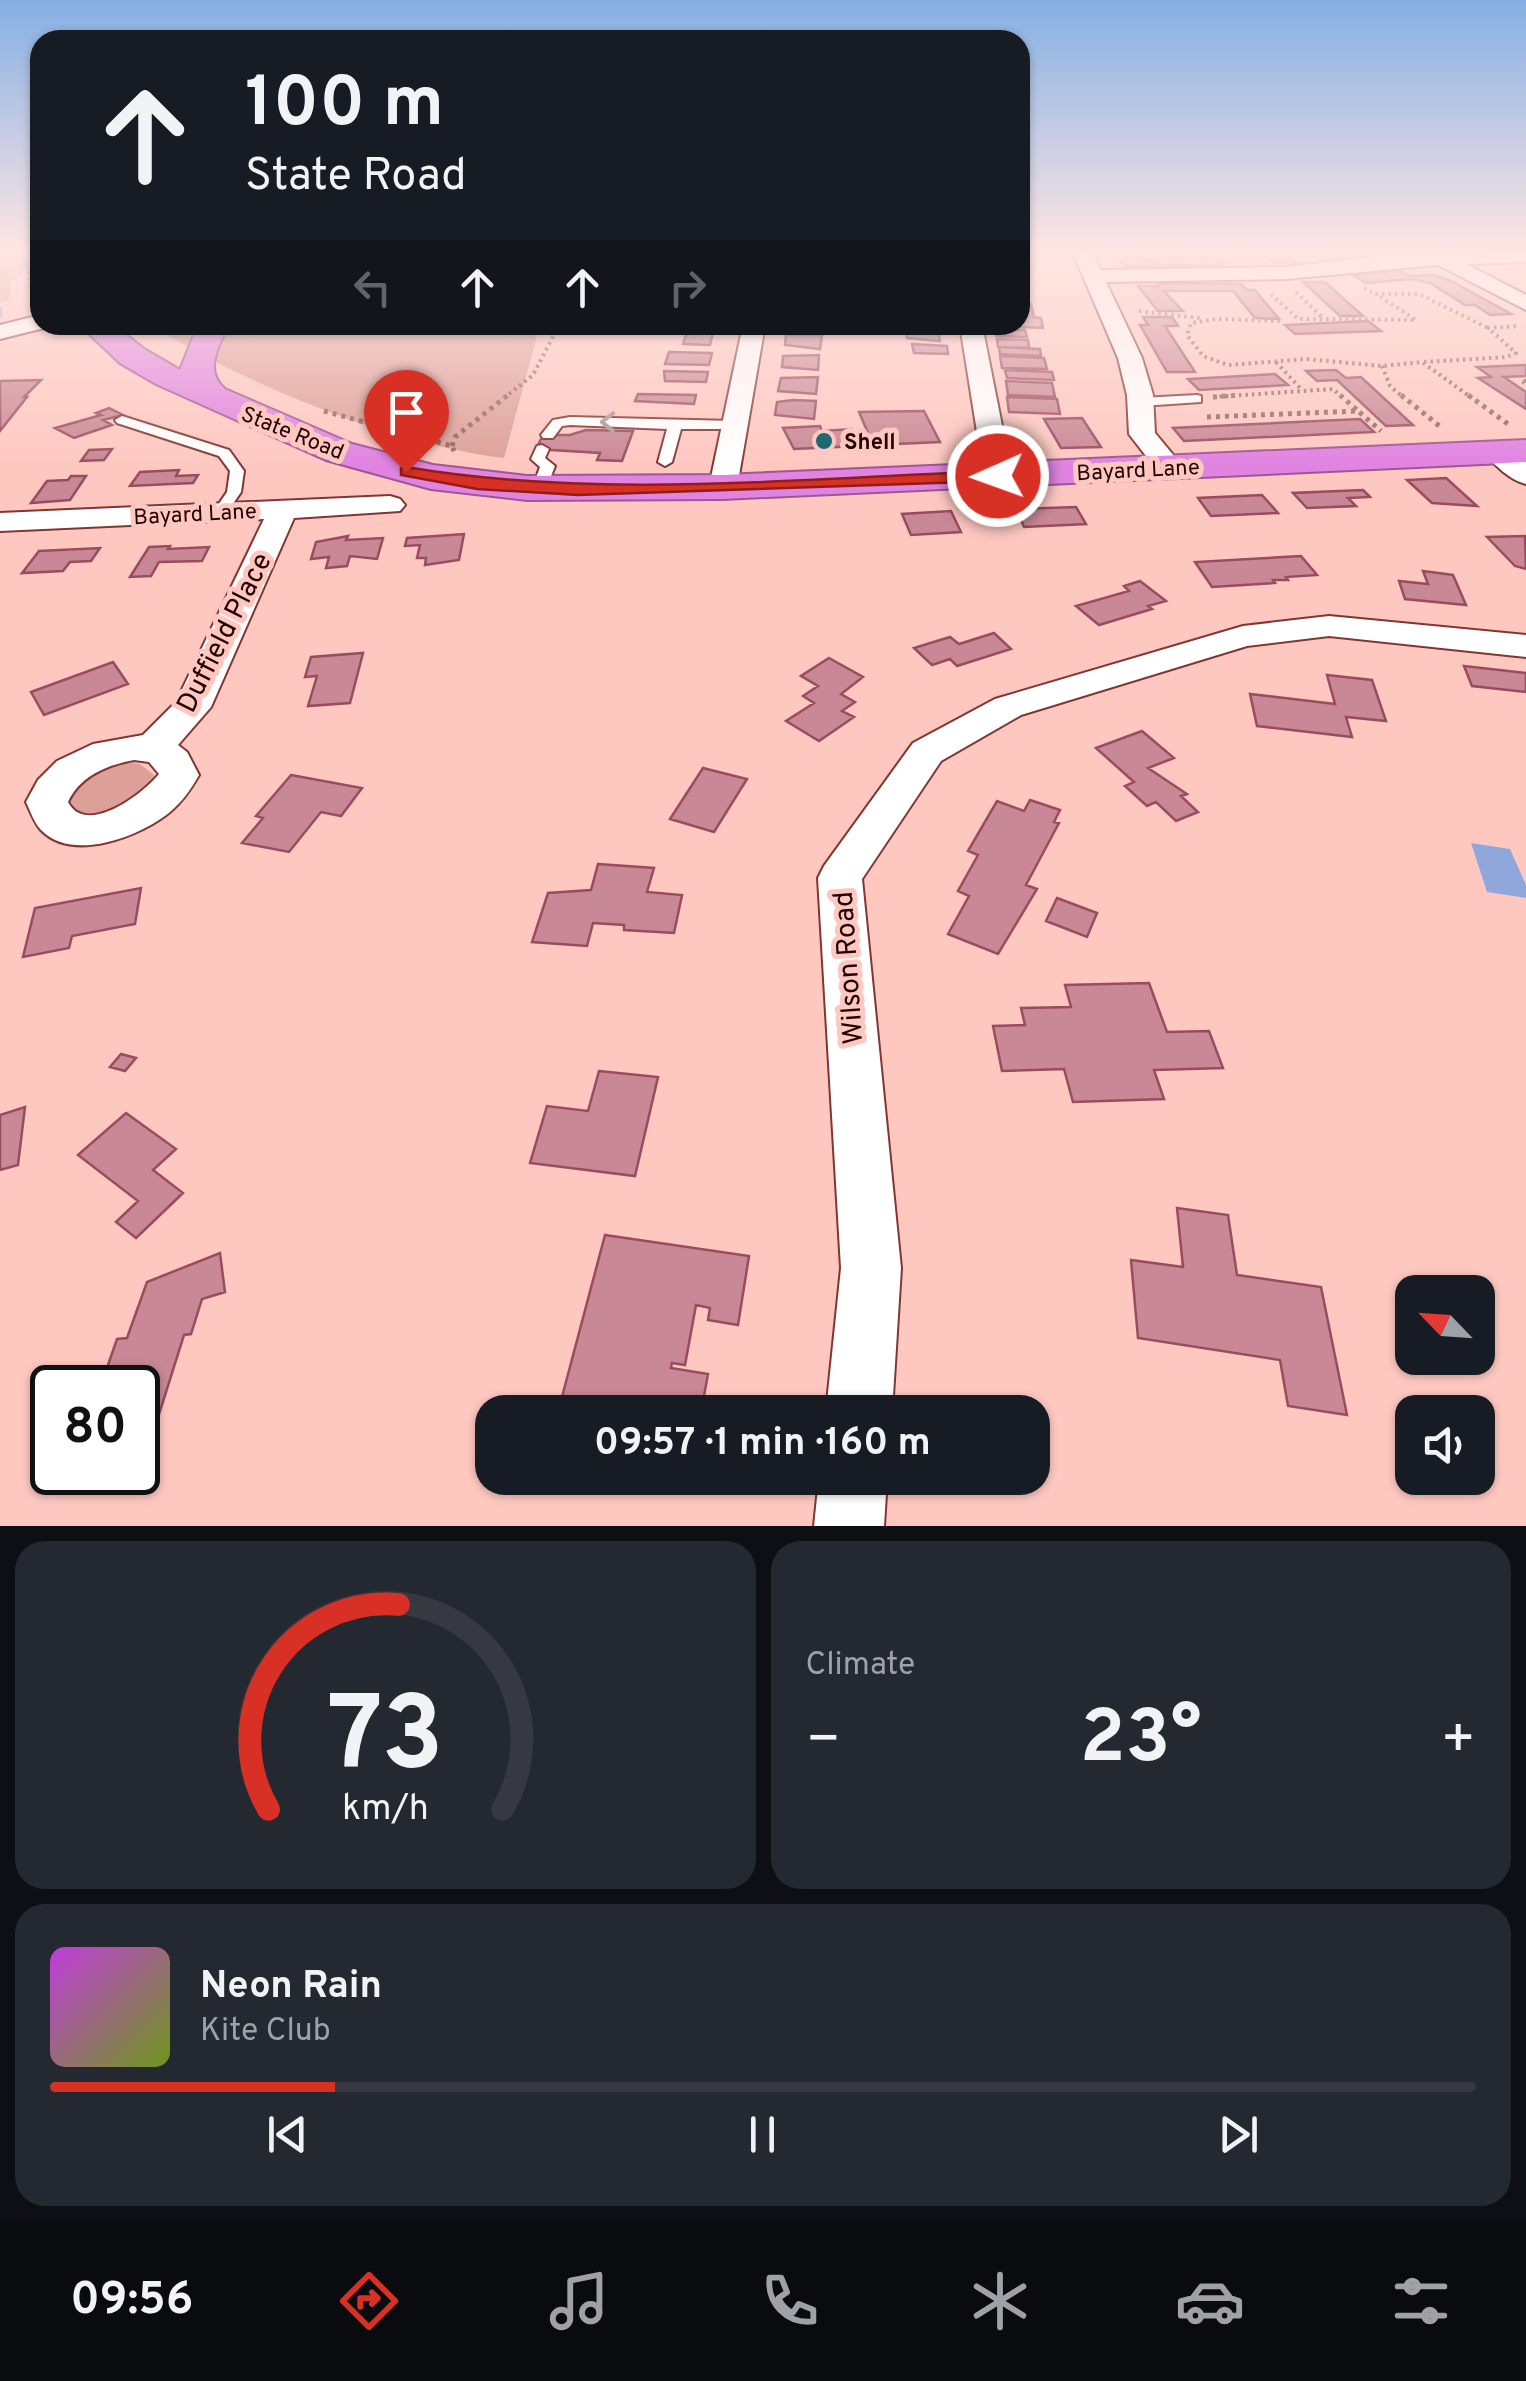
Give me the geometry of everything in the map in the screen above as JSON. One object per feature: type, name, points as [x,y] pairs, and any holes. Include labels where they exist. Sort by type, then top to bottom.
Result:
[{"type":"highway","name":"State Road","points":[[108,335],[132,356],[220,402],[382,466],[477,484],[631,490]]},
{"type":"highway","points":[[209,335],[195,366],[196,378],[202,389],[220,402]]},
{"type":"highway","name":"Bayard Lane","points":[[631,490],[1515,451]]},
{"type":"street","points":[[1115,324],[1130,358],[1140,402],[1142,434],[1170,468]]},
{"type":"street","points":[[723,487],[752,335]]},
{"type":"street","points":[[973,335],[998,476]]},
{"type":"street","name":"Bayard Lane","points":[[0,522],[390,505]]},
{"type":"street","name":"Duffield Place","points":[[152,748],[192,707],[284,508]]},
{"type":"street","name":"Wilson Road","points":[[860,1395],[871,1268],[840,878],[927,752],[1008,707],[1243,636],[1287,628],[1344,627],[1526,646]]},
{"type":"street","points":[[849,1526],[852,1495]]},
{"type":"lane","points":[[1140,402],[1197,399]]},
{"type":"lane","points":[[122,420],[224,454],[238,472],[234,492],[221,511]]},
{"type":"lane","points":[[540,489],[548,466],[538,459],[558,423],[734,425]]},
{"type":"lane","points":[[665,462],[675,424]]},
{"type":"path","points":[[1188,324],[1187,335],[1195,349],[1214,362],[1242,366],[1333,359],[1382,366],[1507,357],[1516,352],[1488,328],[1520,324]]},
{"type":"path","points":[[459,464],[452,446],[456,437],[533,375],[555,335]]},
{"type":"path","points":[[1276,362],[1302,390]]},
{"type":"path","points":[[1422,362],[1515,451]]},
{"type":"path","points":[[1382,366],[1390,386],[1443,428]]},
{"type":"path","points":[[1224,416],[1203,397],[1333,388],[1393,442]]},
{"type":"path","points":[[316,408],[452,446]]},
{"type":"path","points":[[1206,417],[1358,411]]},
{"type":"shaded area","points":[[168,335],[537,335],[504,458],[461,451],[369,426],[274,390]]},
{"type":"shaded area","points":[[128,762],[140,764],[154,775],[150,787],[140,797],[111,812],[95,815],[82,814],[72,807],[68,795],[85,776]]},
{"type":"water","points":[[1471,843],[1510,849],[1526,885],[1526,898],[1487,892]]},
{"type":"building","points":[[1177,324],[1165,326],[1195,372],[1167,372],[1140,325]]},
{"type":"building","points":[[1372,324],[1381,331],[1295,334],[1285,325]]},
{"type":"building","points":[[686,335],[712,335],[710,345],[683,344]]},
{"type":"building","points":[[786,335],[822,335],[820,349],[785,345]]},
{"type":"building","points":[[907,335],[939,335],[940,341]]},
{"type":"building","points":[[997,339],[1028,340],[1029,348],[998,347]]},
{"type":"building","points":[[912,344],[947,346],[948,354],[914,353]]},
{"type":"building","points":[[999,347],[1040,349],[1041,356],[1000,354]]},
{"type":"building","points":[[669,352],[712,353],[709,365],[665,364]]},
{"type":"building","points":[[819,355],[818,370],[782,367],[783,356]]},
{"type":"building","points":[[1000,356],[1044,358],[1047,369],[1002,368]]},
{"type":"building","points":[[1526,365],[1526,376],[1504,377],[1526,392],[1526,409],[1478,378],[1491,377],[1477,367]]},
{"type":"building","points":[[1005,370],[1052,372],[1054,380],[1007,378]]},
{"type":"building","points":[[1336,370],[1346,378],[1361,377],[1413,425],[1386,426],[1337,380],[1317,381],[1306,371]]},
{"type":"building","points":[[664,371],[708,372],[706,382],[665,381]]},
{"type":"building","points":[[1275,374],[1288,385],[1199,390],[1188,379]]},
{"type":"building","points":[[818,377],[816,394],[778,391],[781,378]]},
{"type":"building","points":[[41,380],[24,397],[0,431],[0,381]]},
{"type":"building","points":[[1006,381],[1052,383],[1055,397],[1008,395]]},
{"type":"building","points":[[638,394],[696,395],[694,404],[635,401]]},
{"type":"building","points":[[1007,397],[1057,399],[1060,414],[1009,412]]},
{"type":"building","points":[[816,401],[814,419],[775,415],[777,402]]},
{"type":"building","points":[[109,408],[123,415],[103,420],[112,425],[74,438],[55,428],[101,415],[96,413]]},
{"type":"building","points":[[924,411],[940,442],[873,445],[859,412]]},
{"type":"building","points":[[1082,418],[1101,447],[1061,448],[1044,419]]},
{"type":"building","points":[[1360,419],[1374,432],[1184,441],[1173,428]]},
{"type":"building","name":"Shell","points":[[820,426],[822,431],[852,429],[858,446],[794,449],[783,428]]},
{"type":"building","points":[[586,430],[633,431],[622,461],[597,460],[600,453],[536,449],[543,435],[570,435]]},
{"type":"building","points":[[112,449],[104,460],[81,461],[89,450]]},
{"type":"building","points":[[179,470],[176,476],[198,475],[193,483],[130,486],[140,472]]},
{"type":"building","points":[[71,476],[86,476],[70,500],[31,503],[47,481],[68,480]]},
{"type":"building","points":[[1446,478],[1477,506],[1432,503],[1407,480]]},
{"type":"building","points":[[1363,490],[1370,497],[1348,498],[1356,506],[1307,508],[1293,493]]},
{"type":"building","points":[[1262,495],[1278,513],[1211,516],[1198,498]]},
{"type":"building","points":[[1076,507],[1086,524],[1024,527],[1016,509]]},
{"type":"building","points":[[951,511],[961,532],[911,535],[902,514]]},
{"type":"building","points":[[464,534],[459,560],[425,565],[426,558],[417,558],[420,545],[405,546],[407,538]]},
{"type":"building","points":[[348,536],[346,540],[383,538],[377,559],[350,556],[347,566],[326,568],[329,557],[311,559],[316,542]]},
{"type":"building","points":[[1525,536],[1526,569],[1515,566],[1487,537]]},
{"type":"building","points":[[170,546],[168,549],[209,547],[202,561],[159,562],[151,576],[130,577],[149,547]]},
{"type":"building","points":[[100,548],[91,561],[70,562],[63,571],[22,573],[39,551]]},
{"type":"building","points":[[1301,556],[1317,575],[1286,577],[1288,580],[1273,580],[1275,583],[1212,587],[1195,562]]},
{"type":"building","points":[[1423,571],[1453,575],[1466,605],[1405,599],[1399,581],[1428,584]]},
{"type":"building","points":[[1140,581],[1166,601],[1099,625],[1076,606],[1129,591],[1124,586]]},
{"type":"building","points":[[994,633],[1011,649],[957,666],[950,659],[932,665],[914,648],[950,637],[959,644]]},
{"type":"building","points":[[363,653],[350,703],[308,706],[317,676],[305,677],[311,657]]},
{"type":"building","points":[[829,658],[863,677],[841,694],[855,702],[842,711],[854,717],[819,741],[786,721],[814,703],[803,696],[818,686],[801,676]]},
{"type":"building","points":[[113,662],[128,684],[44,715],[31,692]]},
{"type":"building","points":[[1464,666],[1526,673],[1526,692],[1472,686]]},
{"type":"building","points":[[1327,675],[1372,680],[1386,721],[1346,717],[1352,737],[1257,726],[1250,694],[1335,704]]},
{"type":"building","points":[[1142,731],[1174,758],[1148,768],[1187,794],[1181,796],[1198,812],[1176,821],[1156,802],[1147,806],[1125,786],[1134,782],[1096,748]]},
{"type":"building","points":[[703,768],[747,779],[714,832],[670,819]]},
{"type":"building","points":[[291,775],[362,788],[341,816],[321,812],[289,852],[242,843],[263,818],[256,816]]},
{"type":"building","points":[[1030,800],[1060,810],[1054,822],[1059,823],[1026,885],[1037,889],[998,954],[948,934],[969,896],[958,891],[978,855],[968,851],[997,801],[1024,811]]},
{"type":"building","points":[[598,864],[654,868],[647,892],[682,895],[674,933],[624,930],[624,925],[593,923],[587,946],[532,942],[548,893],[591,890]]},
{"type":"building","points":[[141,888],[135,924],[72,936],[69,948],[23,957],[35,908]]},
{"type":"building","points":[[1057,898],[1097,913],[1087,937],[1046,921]]},
{"type":"building","points":[[1149,983],[1167,1032],[1209,1031],[1223,1068],[1154,1070],[1164,1099],[1073,1102],[1064,1069],[1002,1071],[993,1026],[1025,1025],[1021,1008],[1071,1007],[1065,985]]},
{"type":"building","points":[[121,1054],[136,1058],[125,1071],[110,1067]]},
{"type":"building","points":[[599,1071],[658,1077],[635,1176],[530,1163],[547,1106],[588,1111]]},
{"type":"building","points":[[25,1107],[18,1165],[0,1170],[0,1115]]},
{"type":"building","points":[[126,1113],[176,1149],[153,1170],[183,1193],[136,1238],[116,1222],[138,1201],[78,1155]]},
{"type":"building","points":[[1177,1208],[1228,1215],[1237,1275],[1321,1287],[1347,1415],[1288,1406],[1280,1360],[1138,1338],[1131,1260],[1183,1267]]},
{"type":"building","points":[[605,1235],[749,1256],[738,1325],[708,1320],[710,1308],[696,1305],[685,1365],[672,1363],[671,1368],[708,1374],[704,1395],[563,1395]]},
{"type":"building","points":[[220,1253],[225,1292],[202,1299],[191,1334],[184,1335],[160,1411],[160,1365],[108,1365],[117,1339],[127,1338],[147,1282]]},
{"type":"place","name":"Shell","points":[[824,441]]},
{"type":"route","points":[[406,472],[477,484],[578,490],[998,476]]}]
